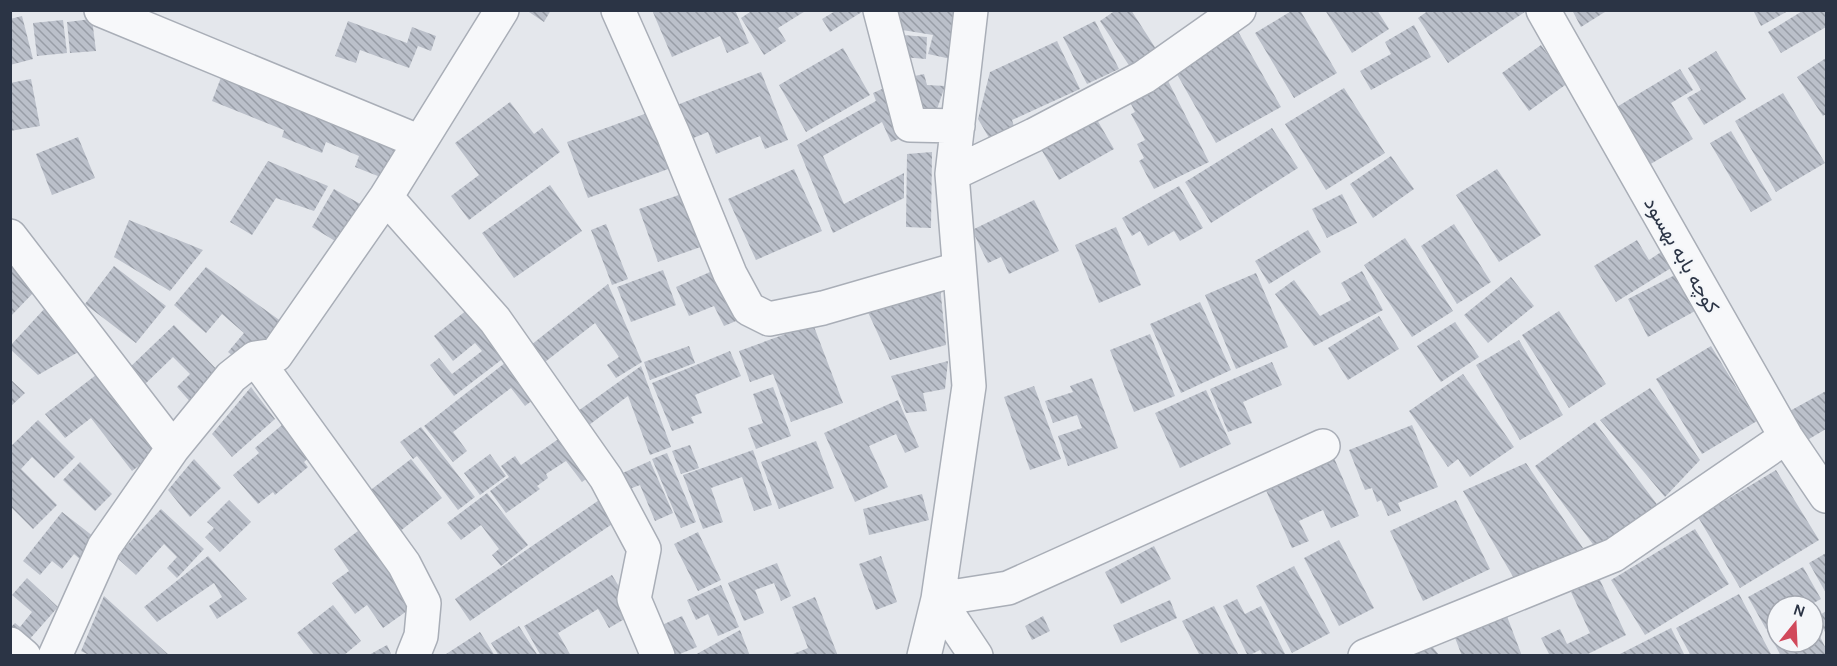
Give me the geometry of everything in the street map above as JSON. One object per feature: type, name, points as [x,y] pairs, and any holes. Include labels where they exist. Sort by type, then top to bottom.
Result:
[{"type":"street","points":[[101,10],[420,142]]},
{"type":"street","points":[[10,644],[48,655],[104,546],[173,448],[231,377],[255,358],[276,355],[386,197],[502,10]]},
{"type":"street","points":[[618,10],[673,134],[730,274],[748,309],[769,319],[780,317],[823,308],[958,269]]},
{"type":"street","points":[[880,10],[910,124],[958,126]]},
{"type":"street","points":[[924,656],[938,599],[969,386],[952,174],[971,10]]},
{"type":"street","points":[[952,174],[1034,135],[1144,77],[1239,10]]},
{"type":"street","name":"کوچه بابه بهسود","points":[[1543,10],[1786,437],[1827,496]]},
{"type":"street","points":[[386,197],[495,320],[606,478],[644,549],[634,599],[658,656]]},
{"type":"street","points":[[10,236],[173,448]]},
{"type":"street","points":[[255,358],[404,564],[424,603],[421,636],[412,656]]},
{"type":"street","points":[[1365,656],[1614,555],[1786,437]]},
{"type":"street","points":[[938,599],[1008,588],[1323,446]]},
{"type":"street","points":[[938,599],[976,656]]},
{"type":"building","points":[[526,10],[551,10],[544,22]]},
{"type":"building","points":[[652,10],[735,10],[749,43],[727,53],[720,36],[672,57]]},
{"type":"building","points":[[753,10],[807,10],[778,28],[786,41],[764,55],[741,18]]},
{"type":"building","points":[[837,10],[865,10],[830,32],[822,19]]},
{"type":"building","points":[[886,10],[945,12],[960,10],[951,59],[928,54],[933,35],[890,28]]},
{"type":"building","points":[[1116,10],[1131,10],[1158,52],[1132,70],[1100,21]]},
{"type":"building","points":[[1293,10],[1300,10],[1337,73],[1294,98],[1255,33]]},
{"type":"building","points":[[1325,10],[1377,10],[1389,29],[1352,53]]},
{"type":"building","points":[[1429,10],[1528,10],[1448,63],[1418,18]]},
{"type":"building","points":[[1572,10],[1608,10],[1581,27]]},
{"type":"building","points":[[1753,10],[1790,10],[1761,26]]},
{"type":"building","points":[[1804,10],[1826,10],[1826,27],[1781,53],[1768,32]]},
{"type":"building","points":[[22,16],[33,59],[10,65],[10,19]]},
{"type":"building","points":[[92,19],[96,51],[70,53],[67,22]]},
{"type":"building","points":[[63,20],[67,53],[37,56],[33,23]]},
{"type":"building","points":[[348,21],[407,43],[412,27],[436,36],[431,51],[418,46],[409,68],[360,50],[356,63],[335,56]]},
{"type":"building","points":[[1095,21],[1119,69],[1087,84],[1063,37]]},
{"type":"building","points":[[1414,25],[1431,57],[1371,90],[1360,71],[1391,54],[1385,42]]},
{"type":"building","points":[[1235,26],[1281,107],[1216,143],[1170,62]]},
{"type":"building","points":[[903,35],[927,37],[926,59],[902,57]]},
{"type":"building","points":[[1057,41],[1080,89],[1012,120],[1017,136],[995,148],[978,119],[990,72]]},
{"type":"building","points":[[1541,45],[1568,83],[1529,111],[1502,73]]},
{"type":"building","points":[[843,48],[870,95],[806,132],[779,85]]},
{"type":"building","points":[[1716,51],[1746,99],[1704,125],[1687,98],[1701,90],[1688,68]]},
{"type":"building","points":[[1826,58],[1826,114],[1823,116],[1797,77]]},
{"type":"building","points":[[225,67],[404,140],[388,180],[355,167],[359,156],[326,142],[322,153],[282,137],[284,130],[212,101]]},
{"type":"building","points":[[1680,69],[1693,90],[1671,103],[1693,139],[1649,165],[1615,108]]},
{"type":"building","points":[[761,72],[788,140],[765,149],[760,136],[716,154],[708,132],[691,139],[677,105]]},
{"type":"building","points":[[1164,73],[1209,162],[1154,189],[1139,161],[1144,158],[1137,144],[1145,140],[1131,114],[1135,112],[1125,92]]},
{"type":"building","points":[[924,74],[927,85],[945,86],[935,115],[912,117],[905,78]]},
{"type":"building","points":[[31,79],[40,126],[10,131],[10,83]]},
{"type":"building","points":[[891,85],[908,135],[891,142],[882,122],[823,156],[844,204],[904,173],[904,198],[833,233],[797,145],[876,101],[873,93]]},
{"type":"building","points":[[1344,88],[1385,153],[1326,190],[1285,124]]},
{"type":"building","points":[[1783,93],[1825,163],[1776,192],[1735,121]]},
{"type":"building","points":[[510,102],[534,134],[542,128],[560,152],[469,220],[451,196],[479,175],[455,143]]},
{"type":"building","points":[[650,112],[671,168],[588,198],[567,142]]},
{"type":"building","points":[[1096,118],[1114,149],[1059,180],[1041,149]]},
{"type":"building","points":[[1272,128],[1298,168],[1211,223],[1185,182]]},
{"type":"building","points":[[1731,131],[1772,200],[1751,212],[1710,143]]},
{"type":"building","points":[[78,137],[95,178],[52,195],[36,154]]},
{"type":"building","points":[[932,152],[931,228],[906,227],[907,154]]},
{"type":"building","points":[[1391,156],[1414,189],[1373,218],[1350,184]]},
{"type":"building","points":[[268,161],[328,186],[314,211],[276,198],[252,235],[230,222]]},
{"type":"building","points":[[794,169],[822,231],[756,260],[728,199]]},
{"type":"building","points":[[1497,169],[1541,235],[1499,262],[1456,195]]},
{"type":"building","points":[[550,185],[582,231],[514,278],[482,233]]},
{"type":"building","points":[[1179,186],[1203,228],[1180,241],[1174,231],[1148,246],[1140,231],[1132,236],[1122,218]]},
{"type":"building","points":[[334,189],[362,205],[340,244],[312,227]]},
{"type":"building","points":[[690,191],[709,244],[658,262],[639,209]]},
{"type":"building","points":[[1342,194],[1357,223],[1327,238],[1312,209]]},
{"type":"building","points":[[1034,200],[1059,251],[1009,274],[1001,257],[988,263],[972,230]]},
{"type":"building","points":[[129,220],[203,250],[170,291],[114,257]]},
{"type":"building","points":[[606,224],[628,279],[612,285],[591,230]]},
{"type":"building","points":[[1454,224],[1491,282],[1457,304],[1421,246]]},
{"type":"building","points":[[1116,227],[1141,285],[1099,303],[1075,245]]},
{"type":"building","points":[[1308,230],[1321,252],[1269,284],[1255,261]]},
{"type":"building","points":[[1405,238],[1453,311],[1412,337],[1364,265]]},
{"type":"building","points":[[1637,240],[1649,260],[1661,252],[1671,268],[1616,302],[1594,266]]},
{"type":"building","points":[[13,263],[34,292],[10,317],[10,266]]},
{"type":"building","points":[[114,266],[166,306],[136,343],[85,304]]},
{"type":"building","points":[[206,267],[282,322],[262,350],[238,360],[228,352],[244,333],[222,314],[206,333],[174,305]]},
{"type":"building","points":[[719,268],[741,319],[724,326],[714,306],[689,316],[676,287]]},
{"type":"building","points":[[663,270],[676,305],[631,322],[617,287]]},
{"type":"building","points":[[1362,271],[1383,310],[1314,346],[1275,294],[1294,280],[1320,316],[1351,300],[1341,283]]},
{"type":"building","points":[[1256,273],[1288,347],[1236,369],[1205,295]]},
{"type":"building","points":[[1675,275],[1695,311],[1648,337],[1628,299]]},
{"type":"building","points":[[1511,277],[1534,306],[1488,343],[1464,315]]},
{"type":"building","points":[[608,284],[642,362],[616,378],[607,365],[619,357],[595,323],[545,362],[531,345]]},
{"type":"building","points":[[940,286],[946,345],[890,360],[866,308]]},
{"type":"building","points":[[1200,302],[1231,370],[1181,393],[1150,324]]},
{"type":"building","points":[[472,306],[509,354],[454,396],[430,365],[439,358],[452,374],[482,351],[475,343],[453,361],[434,336]]},
{"type":"building","points":[[46,307],[80,351],[38,375],[10,349],[10,346]]},
{"type":"building","points":[[1559,311],[1606,384],[1569,408],[1522,335]]},
{"type":"building","points":[[1379,316],[1399,349],[1348,380],[1328,348]]},
{"type":"building","points":[[1455,322],[1479,357],[1441,382],[1417,346]]},
{"type":"building","points":[[813,324],[843,403],[791,422],[773,374],[750,382],[739,351]]},
{"type":"building","points":[[174,325],[223,376],[193,405],[177,387],[190,374],[173,357],[144,385],[128,369]]},
{"type":"building","points":[[1150,334],[1175,396],[1134,412],[1110,350]]},
{"type":"building","points":[[1519,340],[1563,415],[1520,440],[1476,365]]},
{"type":"building","points":[[689,346],[695,363],[650,380],[644,362]]},
{"type":"building","points":[[1711,346],[1757,421],[1702,454],[1656,379]]},
{"type":"building","points":[[730,351],[741,376],[695,395],[702,413],[691,417],[694,423],[672,431],[652,383]]},
{"type":"building","points":[[514,356],[542,393],[525,406],[511,388],[453,432],[467,451],[453,462],[424,426]]},
{"type":"building","points":[[948,361],[945,389],[923,393],[927,411],[906,413],[891,376]]},
{"type":"building","points":[[1272,362],[1282,385],[1243,402],[1252,423],[1228,432],[1210,389]]},
{"type":"building","points":[[641,366],[671,447],[650,455],[628,396],[589,425],[578,411]]},
{"type":"building","points":[[1463,374],[1514,447],[1470,477],[1458,459],[1448,467],[1409,411]]},
{"type":"building","points":[[96,375],[156,453],[132,471],[91,418],[65,438],[45,414]]},
{"type":"building","points":[[1092,378],[1118,448],[1068,466],[1058,436],[1082,428],[1077,415],[1053,423],[1045,401],[1073,392],[1070,386]]},
{"type":"building","points":[[10,379],[25,393],[10,407]]},
{"type":"building","points":[[1034,386],[1061,459],[1030,470],[1004,397]]},
{"type":"building","points":[[251,387],[275,419],[232,457],[212,434]]},
{"type":"building","points":[[773,387],[791,436],[756,449],[748,428],[763,423],[753,394]]},
{"type":"building","points":[[1650,388],[1700,460],[1665,497],[1600,420]]},
{"type":"building","points":[[1206,390],[1231,444],[1180,468],[1155,413]]},
{"type":"building","points":[[1826,391],[1826,429],[1804,442],[1788,412]]},
{"type":"building","points":[[898,400],[919,447],[905,453],[896,434],[869,446],[888,487],[855,502],[824,433]]},
{"type":"building","points":[[38,420],[75,457],[54,478],[32,457],[21,469],[57,505],[33,529],[10,506],[10,447]]},
{"type":"building","points":[[1595,422],[1662,511],[1595,547],[1535,466]]},
{"type":"building","points":[[282,425],[310,457],[304,462],[308,467],[275,495],[273,492],[258,504],[233,475],[259,453],[255,448]]},
{"type":"building","points":[[1412,425],[1438,487],[1398,503],[1401,511],[1388,516],[1381,500],[1377,502],[1372,488],[1365,490],[1349,450]]},
{"type":"building","points":[[421,427],[475,497],[458,510],[417,456],[413,459],[400,442]]},
{"type":"building","points":[[567,433],[596,472],[582,482],[566,461],[546,474],[548,478],[537,486],[540,489],[506,513],[490,491],[509,477],[501,466],[515,456],[521,465]]},
{"type":"building","points":[[816,441],[834,488],[779,509],[761,462]]},
{"type":"building","points":[[690,445],[699,468],[681,474],[672,451]]},
{"type":"building","points":[[753,450],[772,505],[754,511],[742,477],[711,488],[723,522],[703,529],[683,475]]},
{"type":"building","points":[[1331,451],[1359,516],[1331,528],[1323,510],[1299,521],[1309,541],[1292,548],[1264,486]]},
{"type":"building","points":[[667,453],[696,522],[681,528],[652,459]]},
{"type":"building","points":[[490,454],[506,476],[480,495],[464,473]]},
{"type":"building","points":[[194,459],[221,488],[190,517],[168,490]]},
{"type":"building","points":[[411,459],[442,498],[399,532],[368,492]]},
{"type":"building","points":[[650,461],[673,513],[655,521],[640,485],[624,491],[618,475]]},
{"type":"building","points":[[80,462],[112,494],[95,511],[63,480]]},
{"type":"building","points":[[1526,463],[1583,548],[1515,580],[1463,491]]},
{"type":"building","points":[[1776,470],[1819,540],[1740,588],[1698,517]]},
{"type":"building","points":[[487,493],[528,545],[501,566],[492,555],[499,549],[481,525],[461,540],[447,523]]},
{"type":"building","points":[[922,494],[929,520],[869,535],[863,509]]},
{"type":"building","points":[[605,496],[621,518],[470,621],[455,599]]},
{"type":"building","points":[[229,500],[251,522],[220,552],[205,537],[214,528],[207,522]]},
{"type":"building","points":[[1456,500],[1490,569],[1423,601],[1390,531]]},
{"type":"building","points":[[161,509],[204,549],[177,578],[167,568],[177,557],[164,544],[136,575],[116,557]]},
{"type":"building","points":[[62,512],[98,540],[82,561],[74,554],[62,569],[52,561],[40,575],[23,561]]},
{"type":"building","points":[[1695,529],[1729,584],[1645,635],[1611,580]]},
{"type":"building","points":[[358,531],[414,606],[383,628],[367,605],[355,614],[332,583],[349,571],[334,549]]},
{"type":"building","points":[[698,532],[721,580],[698,591],[674,544]]},
{"type":"building","points":[[1339,540],[1374,608],[1339,626],[1304,558]]},
{"type":"building","points":[[1154,546],[1171,579],[1121,604],[1105,572]]},
{"type":"building","points":[[1826,553],[1826,593],[1809,563]]},
{"type":"building","points":[[208,556],[247,599],[217,619],[209,606],[222,597],[214,583],[157,622],[144,607]]},
{"type":"building","points":[[881,556],[897,602],[876,610],[859,564]]},
{"type":"building","points":[[777,563],[791,596],[781,601],[774,583],[755,590],[764,613],[744,621],[728,583]]},
{"type":"building","points":[[1294,566],[1330,633],[1292,653],[1256,586]]},
{"type":"building","points":[[1803,567],[1818,594],[1765,594],[1765,627],[1748,597]]},
{"type":"building","points":[[612,575],[635,613],[609,628],[598,609],[558,633],[571,656],[541,656],[524,626]]},
{"type":"building","points":[[27,578],[58,607],[21,649],[10,628],[15,623],[20,627],[32,612],[12,595]]},
{"type":"building","points":[[1599,578],[1626,635],[1584,656],[1550,656],[1541,638],[1560,629],[1567,644],[1590,633],[1571,592]]},
{"type":"building","points":[[721,585],[739,627],[718,636],[708,614],[696,620],[687,600]]},
{"type":"building","points":[[1739,594],[1765,643],[1765,654],[1772,656],[1691,656],[1676,628]]},
{"type":"building","points":[[104,596],[170,656],[91,656],[81,651]]},
{"type":"building","points":[[815,597],[838,656],[788,656],[808,648],[792,607]]},
{"type":"building","points":[[1237,599],[1245,614],[1261,606],[1286,656],[1263,656],[1260,650],[1248,656],[1223,606]]},
{"type":"building","points":[[1170,600],[1177,618],[1121,643],[1113,625]]},
{"type":"building","points":[[333,605],[361,641],[343,656],[315,656],[297,633]]},
{"type":"building","points":[[1214,606],[1239,656],[1200,656],[1182,621]]},
{"type":"building","points":[[1505,611],[1522,656],[1462,656],[1452,630]]},
{"type":"building","points":[[682,616],[697,647],[675,656],[662,625]]},
{"type":"building","points":[[1043,616],[1050,631],[1032,640],[1025,626]]},
{"type":"building","points":[[519,626],[538,656],[499,656],[491,643]]},
{"type":"building","points":[[1671,628],[1685,656],[1616,656]]},
{"type":"building","points":[[740,630],[750,656],[693,656]]},
{"type":"building","points":[[480,632],[495,656],[443,656]]},
{"type":"building","points":[[1424,637],[1440,656],[1383,656]]},
{"type":"building","points":[[387,645],[392,656],[367,656]]},
{"type":"building","points":[[1825,647],[1826,649],[1826,656],[1781,656],[1780,654],[1825,654]]}]
